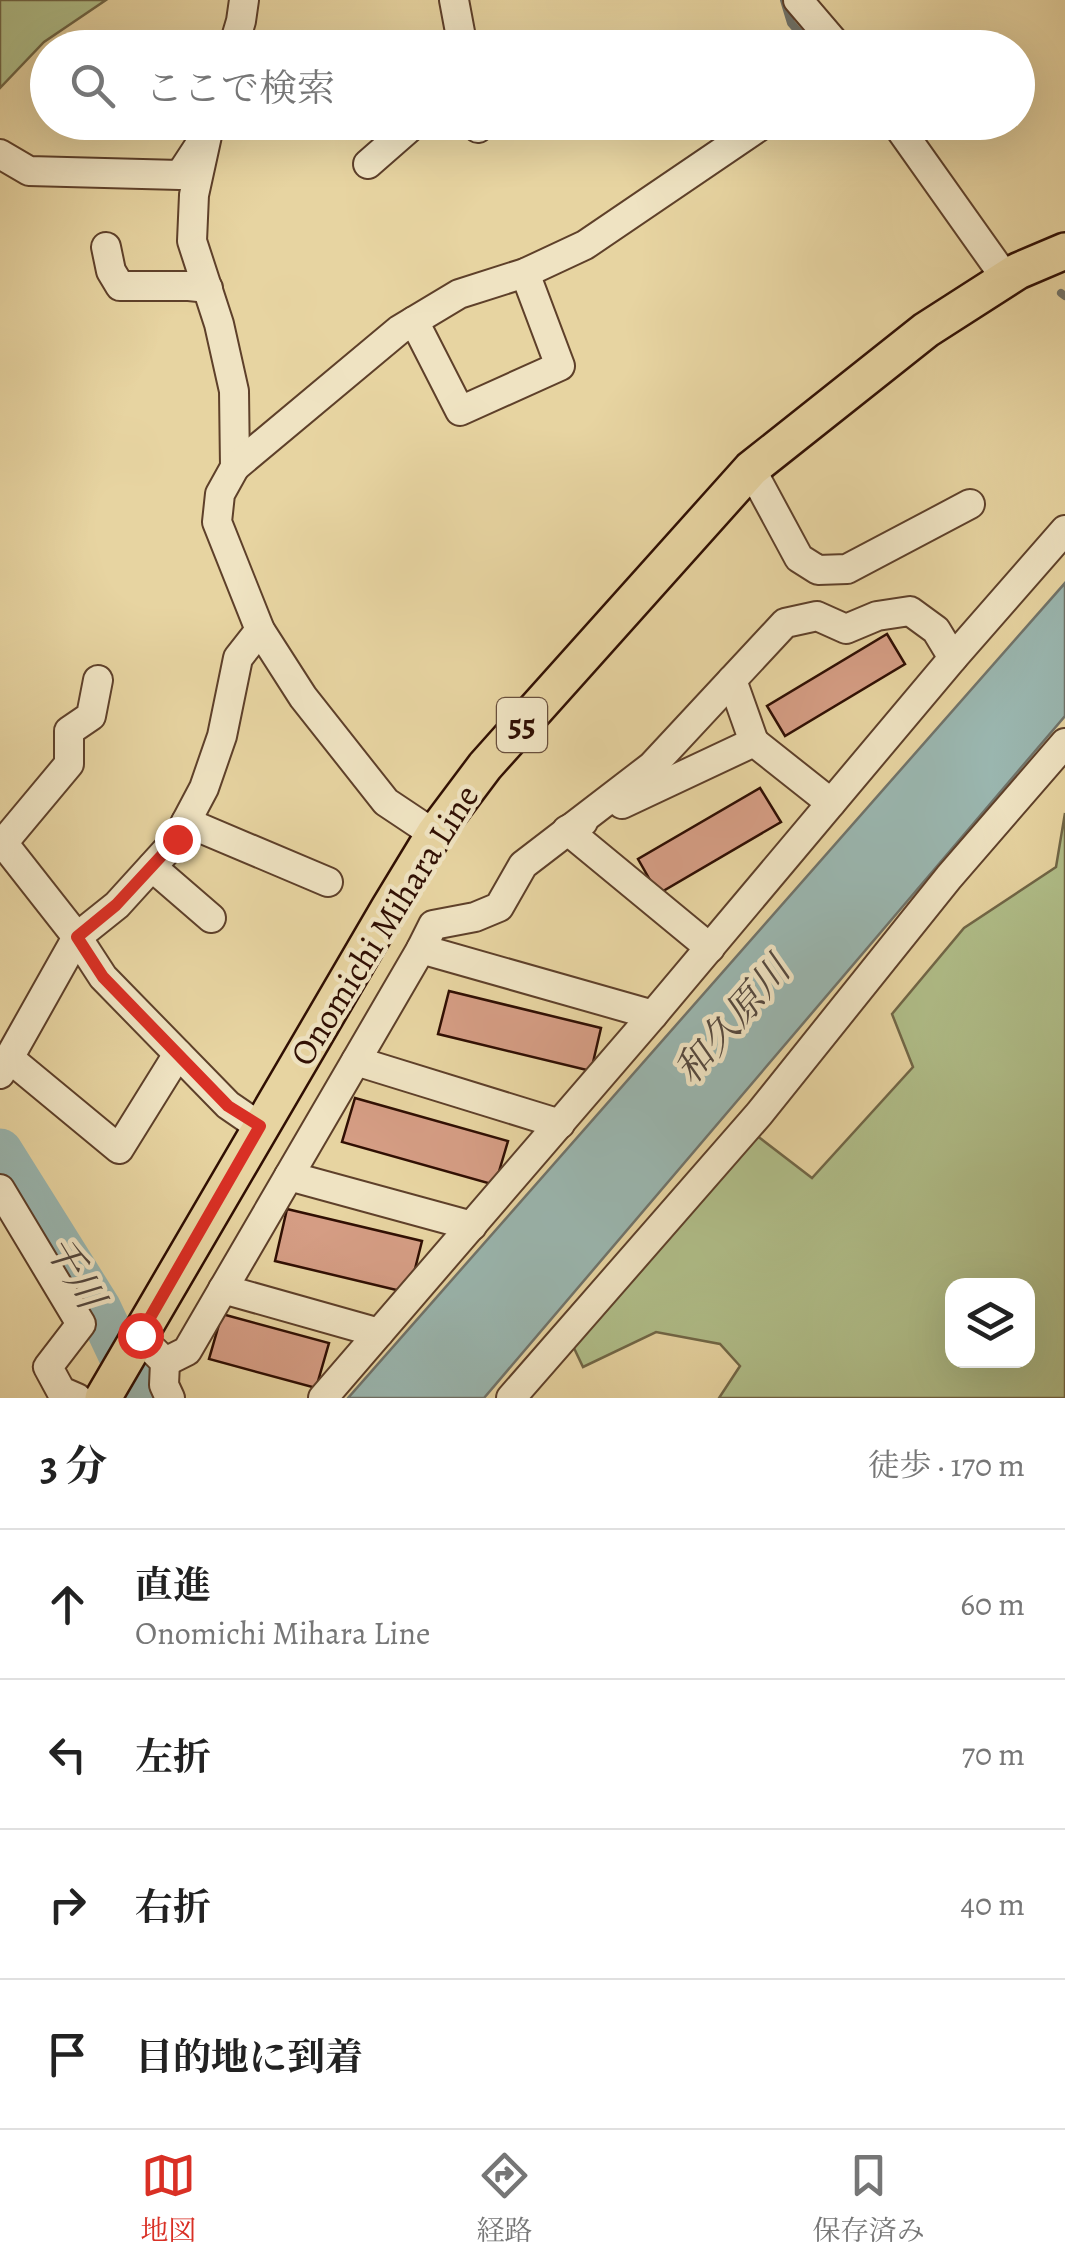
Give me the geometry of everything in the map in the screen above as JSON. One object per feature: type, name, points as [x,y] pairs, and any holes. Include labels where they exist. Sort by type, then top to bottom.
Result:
[{"type":"main road","name":"Onomichi Mihara Line","points":[[107,1391],[434,834],[485,766],[751,469],[926,330],[1018,271],[1065,251]]},
{"type":"street","points":[[239,30],[244,0]]},
{"type":"street","points":[[454,0],[459,30]]},
{"type":"street","points":[[798,0],[823,30]]},
{"type":"street","points":[[0,154],[30,172],[180,175],[201,140]]},
{"type":"street","points":[[206,140],[194,196],[192,241],[220,324],[234,391],[235,467]]},
{"type":"street","points":[[368,164],[395,140]]},
{"type":"street","points":[[434,834],[386,802],[303,697],[260,630],[217,522],[220,494],[235,467],[398,330],[458,294],[526,273],[586,245],[740,140]]},
{"type":"street","points":[[908,140],[1006,280]]},
{"type":"street","points":[[106,247],[111,271],[120,286],[208,288]]},
{"type":"street","points":[[414,321],[460,410],[560,366],[526,273]]},
{"type":"street","points":[[751,469],[799,558],[818,570],[847,569],[970,504]]},
{"type":"street","points":[[324,1398],[1065,530]]},
{"type":"street","points":[[164,1362],[187,1351],[433,924],[475,917],[499,907],[523,864],[652,766],[785,623],[816,616],[846,629],[876,616],[910,611],[936,630],[953,658]]},
{"type":"street","points":[[178,1054],[119,1149],[4,1066],[77,937],[116,905],[177,839],[204,788],[222,736],[238,658],[260,630]]},
{"type":"street","points":[[98,680],[90,716],[68,731],[68,764],[2,841],[103,977],[228,1106],[260,1126]]},
{"type":"street","points":[[732,680],[754,742],[831,803]]},
{"type":"street","points":[[566,830],[754,742]]},
{"type":"street","points":[[511,1398],[759,1114],[948,876],[1065,744]]},
{"type":"street","points":[[186,822],[328,882]]},
{"type":"street","points":[[566,830],[710,948]]},
{"type":"street","points":[[152,867],[210,918]]},
{"type":"street","points":[[421,948],[653,1015]]},
{"type":"street","points":[[356,1061],[560,1124]]},
{"type":"street","points":[[289,1176],[472,1226]]},
{"type":"street","points":[[0,1189],[81,1324],[48,1366],[61,1392],[77,1398]]},
{"type":"street","points":[[223,1289],[379,1334]]},
{"type":"street","points":[[138,1337],[164,1362],[164,1385],[170,1398]]},
{"type":"green space","points":[[0,0],[106,0],[62,30],[30,30],[30,57],[0,88]]},
{"type":"green space","points":[[1065,813],[1065,1398],[719,1398],[740,1366],[720,1344],[656,1332],[583,1367],[573,1346],[756,1135],[812,1178],[913,1067],[892,1014],[964,928],[1056,867]]},
{"type":"water","name":"和久原川","points":[[1065,583],[1065,716],[484,1398],[348,1398]]},
{"type":"building","points":[[887,634],[905,664],[785,736],[767,706]]},
{"type":"building","points":[[760,788],[781,822],[658,894],[638,859]]},
{"type":"building","points":[[449,991],[601,1028],[591,1071],[438,1034]]},
{"type":"building","points":[[355,1098],[508,1141],[495,1185],[342,1142]]},
{"type":"building","points":[[287,1209],[422,1241],[409,1293],[275,1261]]},
{"type":"building","points":[[222,1314],[329,1343],[316,1388],[209,1359]]},
{"type":"waterway","points":[[784,0],[797,30]]},
{"type":"waterway","points":[[1061,293],[1065,296]]},
{"type":"waterway","name":"千川","points":[[0,1151],[99,1309],[141,1398]]},
{"type":"route","points":[[140,1335],[260,1126],[228,1106],[103,977],[77,937],[116,905],[177,839]]}]
